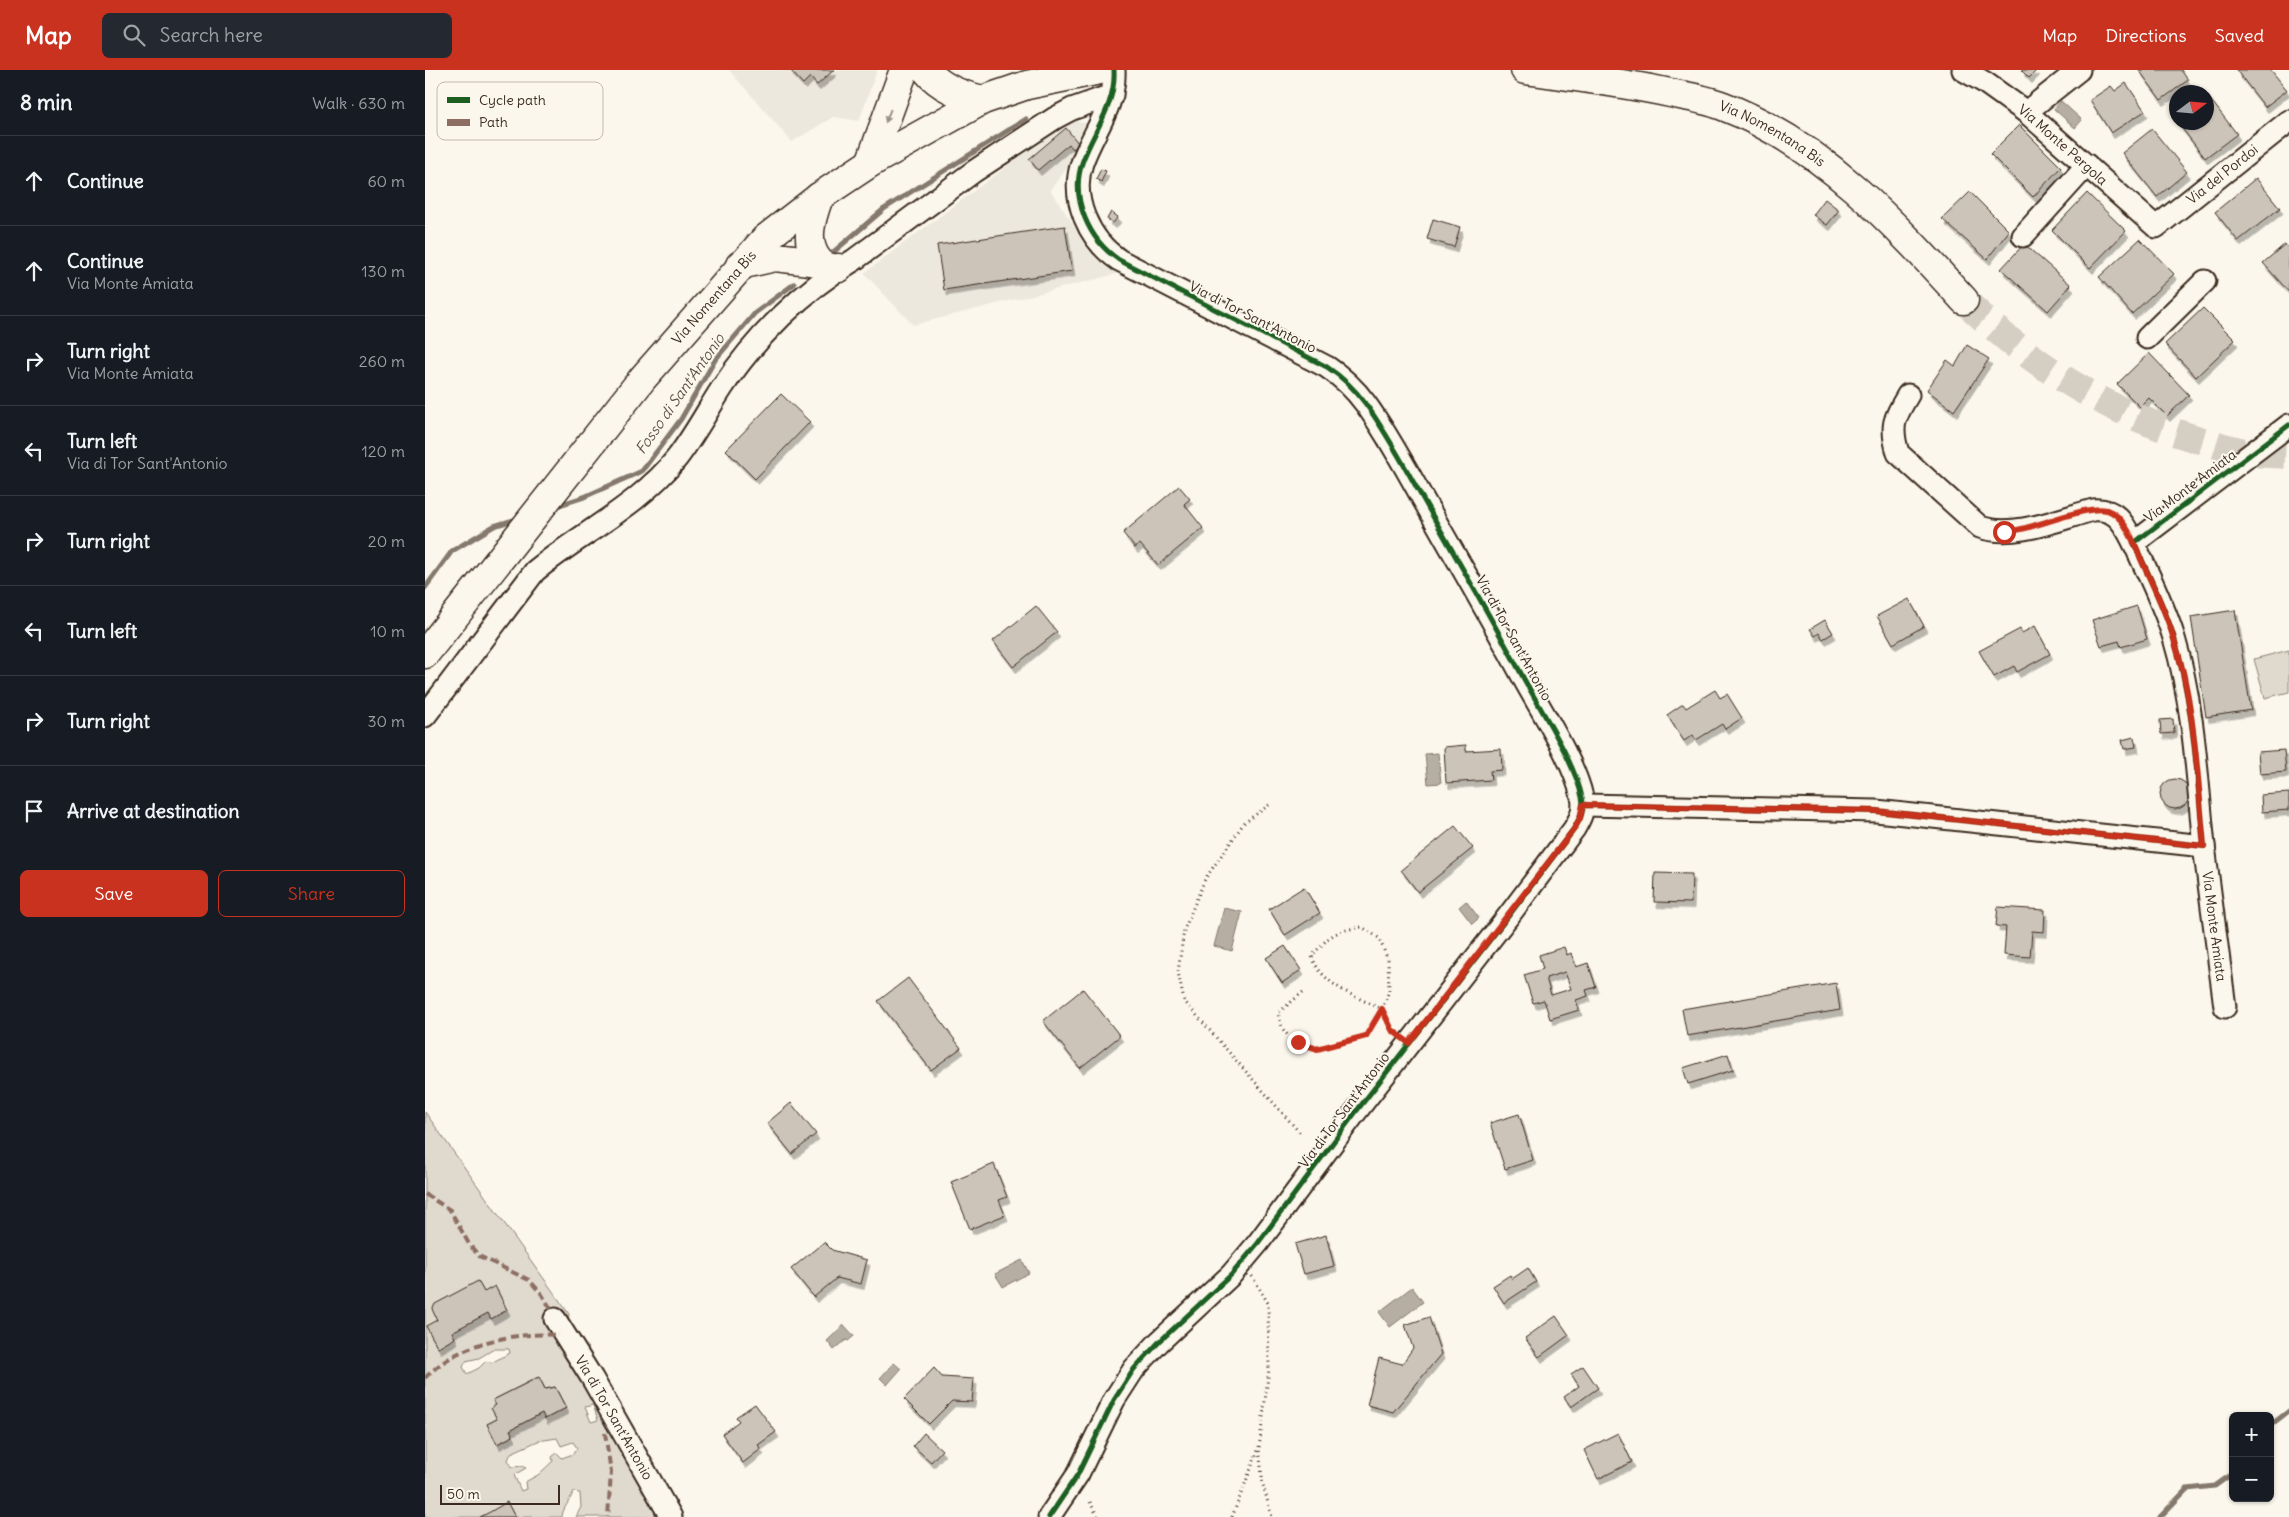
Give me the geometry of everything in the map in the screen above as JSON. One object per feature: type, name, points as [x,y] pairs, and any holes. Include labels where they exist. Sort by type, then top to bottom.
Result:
[{"type":"main road","points":[[870,163],[904,70]]},
{"type":"main road","points":[[926,70],[941,84],[954,91],[983,100]]},
{"type":"main road","name":"Via Nomentana Bis","points":[[425,654],[643,378],[740,265],[765,239],[819,197],[870,163],[983,100],[1013,88],[1100,70]]},
{"type":"main road","name":"Via Nomentana Bis","points":[[1525,70],[1642,86],[1707,101],[1738,113],[1769,129],[1814,155],[1858,190],[1893,222],[1964,300]]},
{"type":"main road","points":[[819,197],[810,232],[811,247],[829,265]]},
{"type":"main road","points":[[740,265],[775,257],[829,265]]},
{"type":"street","name":"Via di Tor Sant'Antonio","points":[[1049,1517],[1078,1474],[1114,1400],[1134,1369],[1244,1260],[1574,829],[1580,818],[1583,805],[1580,790],[1569,762],[1497,630],[1414,482],[1370,411],[1355,391],[1342,377],[1327,367],[1119,260],[1096,239],[1086,222],[1081,206],[1079,177],[1081,164],[1104,118],[1113,95],[1114,70]]},
{"type":"street","name":"Via Monte Pergola","points":[[1963,70],[1984,82],[2026,112],[2156,227]]},
{"type":"street","points":[[2026,112],[2079,70]]},
{"type":"street","points":[[425,716],[535,571],[557,553],[636,497],[676,459],[723,387],[752,348],[829,265],[854,260],[973,172],[1055,118],[1078,106],[1113,95]]},
{"type":"street","name":"Via del Pordoi","points":[[2156,227],[2289,121]]},
{"type":"street","points":[[2023,236],[2087,165]]},
{"type":"street","points":[[2147,338],[2205,281]]},
{"type":"street","points":[[1908,395],[1895,416],[1893,438],[1898,453],[1980,527],[1996,532],[2011,532],[2093,510],[2104,510],[2113,513],[2121,520],[2134,543]]},
{"type":"street","name":"Via Monte Amiata","points":[[2225,1007],[2204,846],[2195,753],[2181,666],[2166,615],[2134,543],[2289,425]]},
{"type":"street","points":[[1583,805],[1876,811],[2204,846]]},
{"type":"street","name":"Via di Tor Sant'Antonio","points":[[555,1320],[592,1378],[671,1517]]},
{"type":"path","points":[[1269,805],[1244,823],[1205,879],[1184,930],[1178,972],[1184,1001],[1300,1133]]},
{"type":"path","points":[[1303,992],[1278,1013],[1284,1031],[1298,1042],[1317,1049],[1366,1036],[1382,1009],[1389,992],[1389,974],[1388,960],[1379,938],[1362,927],[1341,930],[1324,942],[1312,956],[1329,979],[1344,991],[1382,1009],[1392,1030],[1409,1043]]},
{"type":"path","points":[[1250,1274],[1268,1303],[1270,1327],[1269,1369],[1259,1448],[1263,1485],[1272,1517]]},
{"type":"path","points":[[1231,1517],[1259,1448]]},
{"type":"path","points":[[1089,1502],[1098,1517]]},
{"type":"shaded area","points":[[729,70],[877,70],[859,121],[833,117],[792,142]]},
{"type":"shaded area","points":[[2061,101],[2082,120],[2075,128],[2054,109]]},
{"type":"shaded area","points":[[1067,121],[1089,123],[1080,152],[1050,190],[1084,240],[1120,273],[913,325],[864,273]]},
{"type":"shaded area","points":[[2289,650],[2289,692],[2265,698],[2254,659]]},
{"type":"shaded area","points":[[1438,753],[1441,783],[1428,784],[1425,754]]},
{"type":"shaded area","points":[[1466,901],[1479,918],[1472,924],[1459,907]]},
{"type":"shaded area","points":[[1224,908],[1242,912],[1232,951],[1214,946]]},
{"type":"shaded area","points":[[425,1112],[569,1314],[566,1337],[661,1510],[652,1517],[576,1517],[581,1507],[580,1493],[573,1492],[563,1511],[562,1517],[425,1517]],"holes":[[[494,1349],[509,1349],[510,1353],[491,1363],[486,1361],[479,1368],[467,1374],[463,1367],[466,1361],[479,1358]],[[538,1377],[545,1389],[555,1387],[566,1408],[545,1419],[542,1413],[510,1430],[513,1436],[497,1444],[487,1424],[497,1419],[493,1400]],[[593,1405],[598,1420],[591,1422],[585,1407]],[[557,1438],[561,1446],[573,1442],[577,1448],[573,1454],[562,1458],[557,1453],[552,1457],[553,1461],[538,1475],[525,1482],[526,1489],[521,1491],[514,1475],[526,1468],[522,1466],[512,1467],[508,1460],[511,1453],[538,1441]]]},
{"type":"shaded area","points":[[1022,1260],[1029,1273],[1003,1287],[995,1274]]},
{"type":"shaded area","points":[[1412,1287],[1423,1302],[1390,1327],[1379,1312]]},
{"type":"shaded area","points":[[844,1325],[854,1336],[834,1350],[827,1341]]},
{"type":"shaded area","points":[[894,1363],[901,1369],[887,1385],[880,1378]]},
{"type":"building","points":[[790,70],[834,70],[817,85],[810,77],[803,84]]},
{"type":"building","points":[[2021,70],[2037,70],[2029,78]]},
{"type":"building","points":[[2139,70],[2181,70],[2188,80],[2181,85],[2169,85],[2169,94],[2161,100]]},
{"type":"building","points":[[2236,70],[2271,70],[2287,90],[2265,107]]},
{"type":"building","points":[[2126,83],[2145,111],[2111,133],[2090,100],[2111,86],[2115,91]]},
{"type":"building","points":[[2214,104],[2237,134],[2205,158],[2183,130],[2214,130]]},
{"type":"building","points":[[2019,125],[2061,167],[2033,197],[1990,154]]},
{"type":"building","points":[[1066,128],[1079,144],[1073,149],[1069,144],[1038,170],[1029,159]]},
{"type":"building","points":[[2152,129],[2187,172],[2157,197],[2122,153]]},
{"type":"building","points":[[1101,169],[1106,171],[1101,182],[1096,179]]},
{"type":"building","points":[[2256,178],[2280,208],[2238,241],[2215,212]]},
{"type":"building","points":[[1970,192],[2009,231],[1987,259],[1942,219]]},
{"type":"building","points":[[2087,193],[2126,231],[2090,268],[2052,230]]},
{"type":"building","points":[[1825,199],[1839,210],[1827,225],[1813,215]]},
{"type":"building","points":[[1111,212],[1118,217],[1113,223],[1107,219]]},
{"type":"building","points":[[1433,219],[1460,227],[1454,247],[1427,239]]},
{"type":"building","points":[[1065,226],[1072,271],[944,290],[937,245]]},
{"type":"building","points":[[2140,239],[2174,274],[2132,314],[2099,277]]},
{"type":"building","points":[[2024,244],[2071,285],[2048,311],[2001,269]]},
{"type":"building","points":[[2285,244],[2289,249],[2289,292],[2263,263]]},
{"type":"building","points":[[2203,308],[2235,340],[2196,377],[2165,344]]},
{"type":"building","points":[[1967,345],[1989,359],[1954,411],[1927,390],[1947,360],[1955,366]]},
{"type":"building","points":[[2149,353],[2189,395],[2167,416],[2149,398],[2140,407],[2117,384]]},
{"type":"building","points":[[781,394],[810,422],[755,479],[726,450]]},
{"type":"building","points":[[1179,486],[1190,499],[1184,504],[1203,528],[1158,565],[1140,544],[1135,548],[1123,533]]},
{"type":"building","points":[[1909,599],[1924,626],[1893,644],[1877,616]]},
{"type":"building","points":[[1036,606],[1057,632],[1013,667],[993,641]]},
{"type":"building","points":[[2137,606],[2147,639],[2121,647],[2119,641],[2101,646],[2092,620]]},
{"type":"building","points":[[2235,610],[2251,710],[2206,717],[2191,617]]},
{"type":"building","points":[[1825,620],[1833,633],[1823,639],[1819,633],[1815,636],[1810,629]]},
{"type":"building","points":[[2035,626],[2050,654],[2017,672],[2014,666],[1994,677],[1979,651],[2020,629],[2022,633]]},
{"type":"building","points":[[1715,690],[1720,698],[1727,694],[1742,718],[1725,729],[1722,724],[1696,740],[1693,735],[1684,741],[1667,715],[1683,704],[1686,708]]},
{"type":"building","points":[[2173,719],[2174,733],[2161,734],[2160,720]]},
{"type":"building","points":[[2134,737],[2136,747],[2124,749],[2122,740]]},
{"type":"building","points":[[1466,745],[1466,751],[1501,749],[1502,770],[1490,771],[1491,780],[1446,783],[1444,747]]},
{"type":"building","points":[[2284,750],[2286,772],[2260,774],[2258,752]]},
{"type":"building","points":[[2175,779],[2186,783],[2190,794],[2186,805],[2175,809],[2164,805],[2160,794],[2164,783]]},
{"type":"building","points":[[2289,793],[2289,810],[2262,812],[2261,795]]},
{"type":"building","points":[[1455,826],[1473,848],[1418,892],[1401,870]]},
{"type":"building","points":[[1655,873],[1692,874],[1691,903],[1654,902]]},
{"type":"building","points":[[1304,887],[1320,913],[1285,935],[1269,909]]},
{"type":"building","points":[[1998,907],[2045,910],[2044,932],[2032,931],[2030,957],[2004,955],[2006,927],[1996,926]]},
{"type":"building","points":[[1285,946],[1301,970],[1282,983],[1266,958]]},
{"type":"building","points":[[1564,947],[1567,955],[1571,953],[1576,967],[1588,963],[1596,987],[1586,990],[1588,996],[1576,1000],[1579,1010],[1550,1019],[1544,1000],[1533,1003],[1524,975],[1543,969],[1539,955]],"holes":[[[1565,972],[1571,989],[1551,995],[1546,978]]]},
{"type":"building","points":[[908,978],[961,1048],[931,1070],[878,1001]]},
{"type":"building","points":[[1836,983],[1840,1010],[1687,1036],[1682,1009]]},
{"type":"building","points":[[1083,989],[1120,1036],[1080,1068],[1043,1021]]},
{"type":"building","points":[[1728,1054],[1733,1070],[1688,1084],[1683,1068]]},
{"type":"building","points":[[791,1103],[816,1134],[792,1154],[767,1123]]},
{"type":"building","points":[[1519,1114],[1533,1160],[1505,1169],[1490,1123]]},
{"type":"building","points":[[994,1164],[1007,1197],[999,1200],[1005,1215],[970,1229],[951,1182]]},
{"type":"building","points":[[1326,1235],[1334,1266],[1304,1274],[1295,1244]]},
{"type":"building","points":[[824,1242],[832,1250],[867,1260],[861,1284],[837,1278],[814,1297],[791,1269]]},
{"type":"building","points":[[1528,1268],[1536,1282],[1504,1303],[1493,1286],[1510,1275],[1512,1279]]},
{"type":"building","points":[[478,1281],[484,1292],[495,1286],[507,1310],[491,1319],[488,1313],[452,1332],[455,1338],[438,1348],[426,1326],[437,1320],[432,1309],[435,1304]]},
{"type":"building","points":[[1556,1316],[1569,1335],[1539,1357],[1525,1338]]},
{"type":"building","points":[[1429,1317],[1441,1354],[1393,1412],[1367,1405],[1379,1358],[1402,1364],[1413,1348],[1405,1325]]},
{"type":"building","points":[[1583,1366],[1598,1388],[1571,1407],[1564,1397],[1579,1386],[1571,1374]]},
{"type":"building","points":[[934,1368],[942,1377],[974,1379],[972,1402],[952,1401],[929,1424],[904,1399]]},
{"type":"building","points":[[539,1377],[545,1389],[555,1387],[566,1408],[545,1419],[542,1413],[510,1430],[513,1436],[497,1444],[487,1424],[497,1419],[491,1408],[496,1405],[493,1400]]},
{"type":"building","points":[[755,1404],[776,1432],[758,1445],[761,1449],[743,1463],[722,1434],[739,1421],[736,1417]]},
{"type":"building","points":[[924,1433],[942,1450],[931,1462],[913,1446]]},
{"type":"building","points":[[1618,1433],[1632,1462],[1598,1479],[1584,1450]]},
{"type":"building","points":[[507,1502],[515,1517],[480,1517],[490,1512]]},
{"type":"waterway","name":"Fosso di Sant'Antonio","points":[[831,254],[884,209],[1026,119]]},
{"type":"waterway","name":"Fosso di Sant'Antonio","points":[[556,506],[584,497],[642,471],[681,419],[715,360],[755,313],[794,284]]},
{"type":"waterway","name":"Fosso di Sant'Antonio","points":[[425,588],[452,551],[494,526],[520,518]]},
{"type":"waterway","points":[[2274,1422],[2289,1411]]},
{"type":"waterway","points":[[2160,1517],[2187,1489],[2215,1486],[2229,1476]]},
{"type":"tunnel","points":[[1964,300],[1990,324],[2045,367],[2105,402],[2169,430],[2226,448],[2252,453],[2289,455]]},
{"type":"marked path","points":[[425,1194],[450,1210],[469,1244],[479,1256],[529,1280],[541,1293],[551,1309]]},
{"type":"marked path","points":[[425,1378],[453,1356],[486,1342],[522,1336],[558,1335]]},
{"type":"marked path","points":[[605,1433],[611,1472],[608,1517]]},
{"type":"cycle path","points":[[1049,1517],[1078,1474],[1114,1400],[1134,1369],[1159,1342],[1231,1275],[1258,1243],[1355,1113],[1574,829],[1580,818],[1583,806],[1578,783],[1557,737],[1383,429],[1357,392],[1327,367],[1119,260],[1108,252],[1091,230],[1081,204],[1079,177],[1082,163],[1108,107],[1114,83],[1114,70]]},
{"type":"cycle path","points":[[1584,805],[1876,811],[2204,846],[2194,741],[2181,663],[2165,614],[2134,543],[2289,425]]},
{"type":"route","points":[[1298,1042],[1317,1049],[1366,1036],[1382,1009],[1392,1030],[1409,1043],[1574,829],[1583,812],[1583,805],[1876,811],[2204,846],[2195,753],[2181,666],[2163,607],[2124,524],[2109,511],[2093,510],[2011,532],[2004,532]]}]
